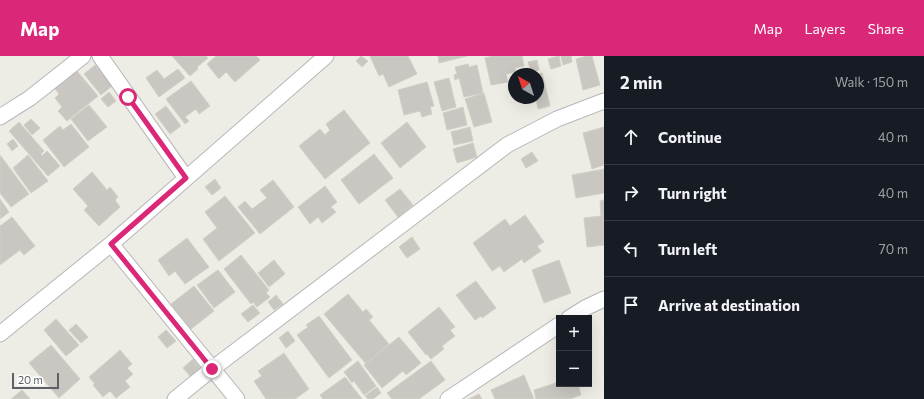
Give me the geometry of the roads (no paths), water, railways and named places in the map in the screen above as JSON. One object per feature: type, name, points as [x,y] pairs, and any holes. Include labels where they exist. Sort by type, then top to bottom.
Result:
[{"type":"street","points":[[0,117],[30,98],[82,56]]},
{"type":"street","points":[[100,56],[186,178]]},
{"type":"street","points":[[0,334],[111,244],[326,56]]},
{"type":"street","points":[[175,399],[212,369],[508,145],[557,119],[604,101]]},
{"type":"street","points":[[111,244],[237,399]]},
{"type":"street","points":[[574,315],[604,298]]},
{"type":"street","points":[[448,399],[556,327]]}]
